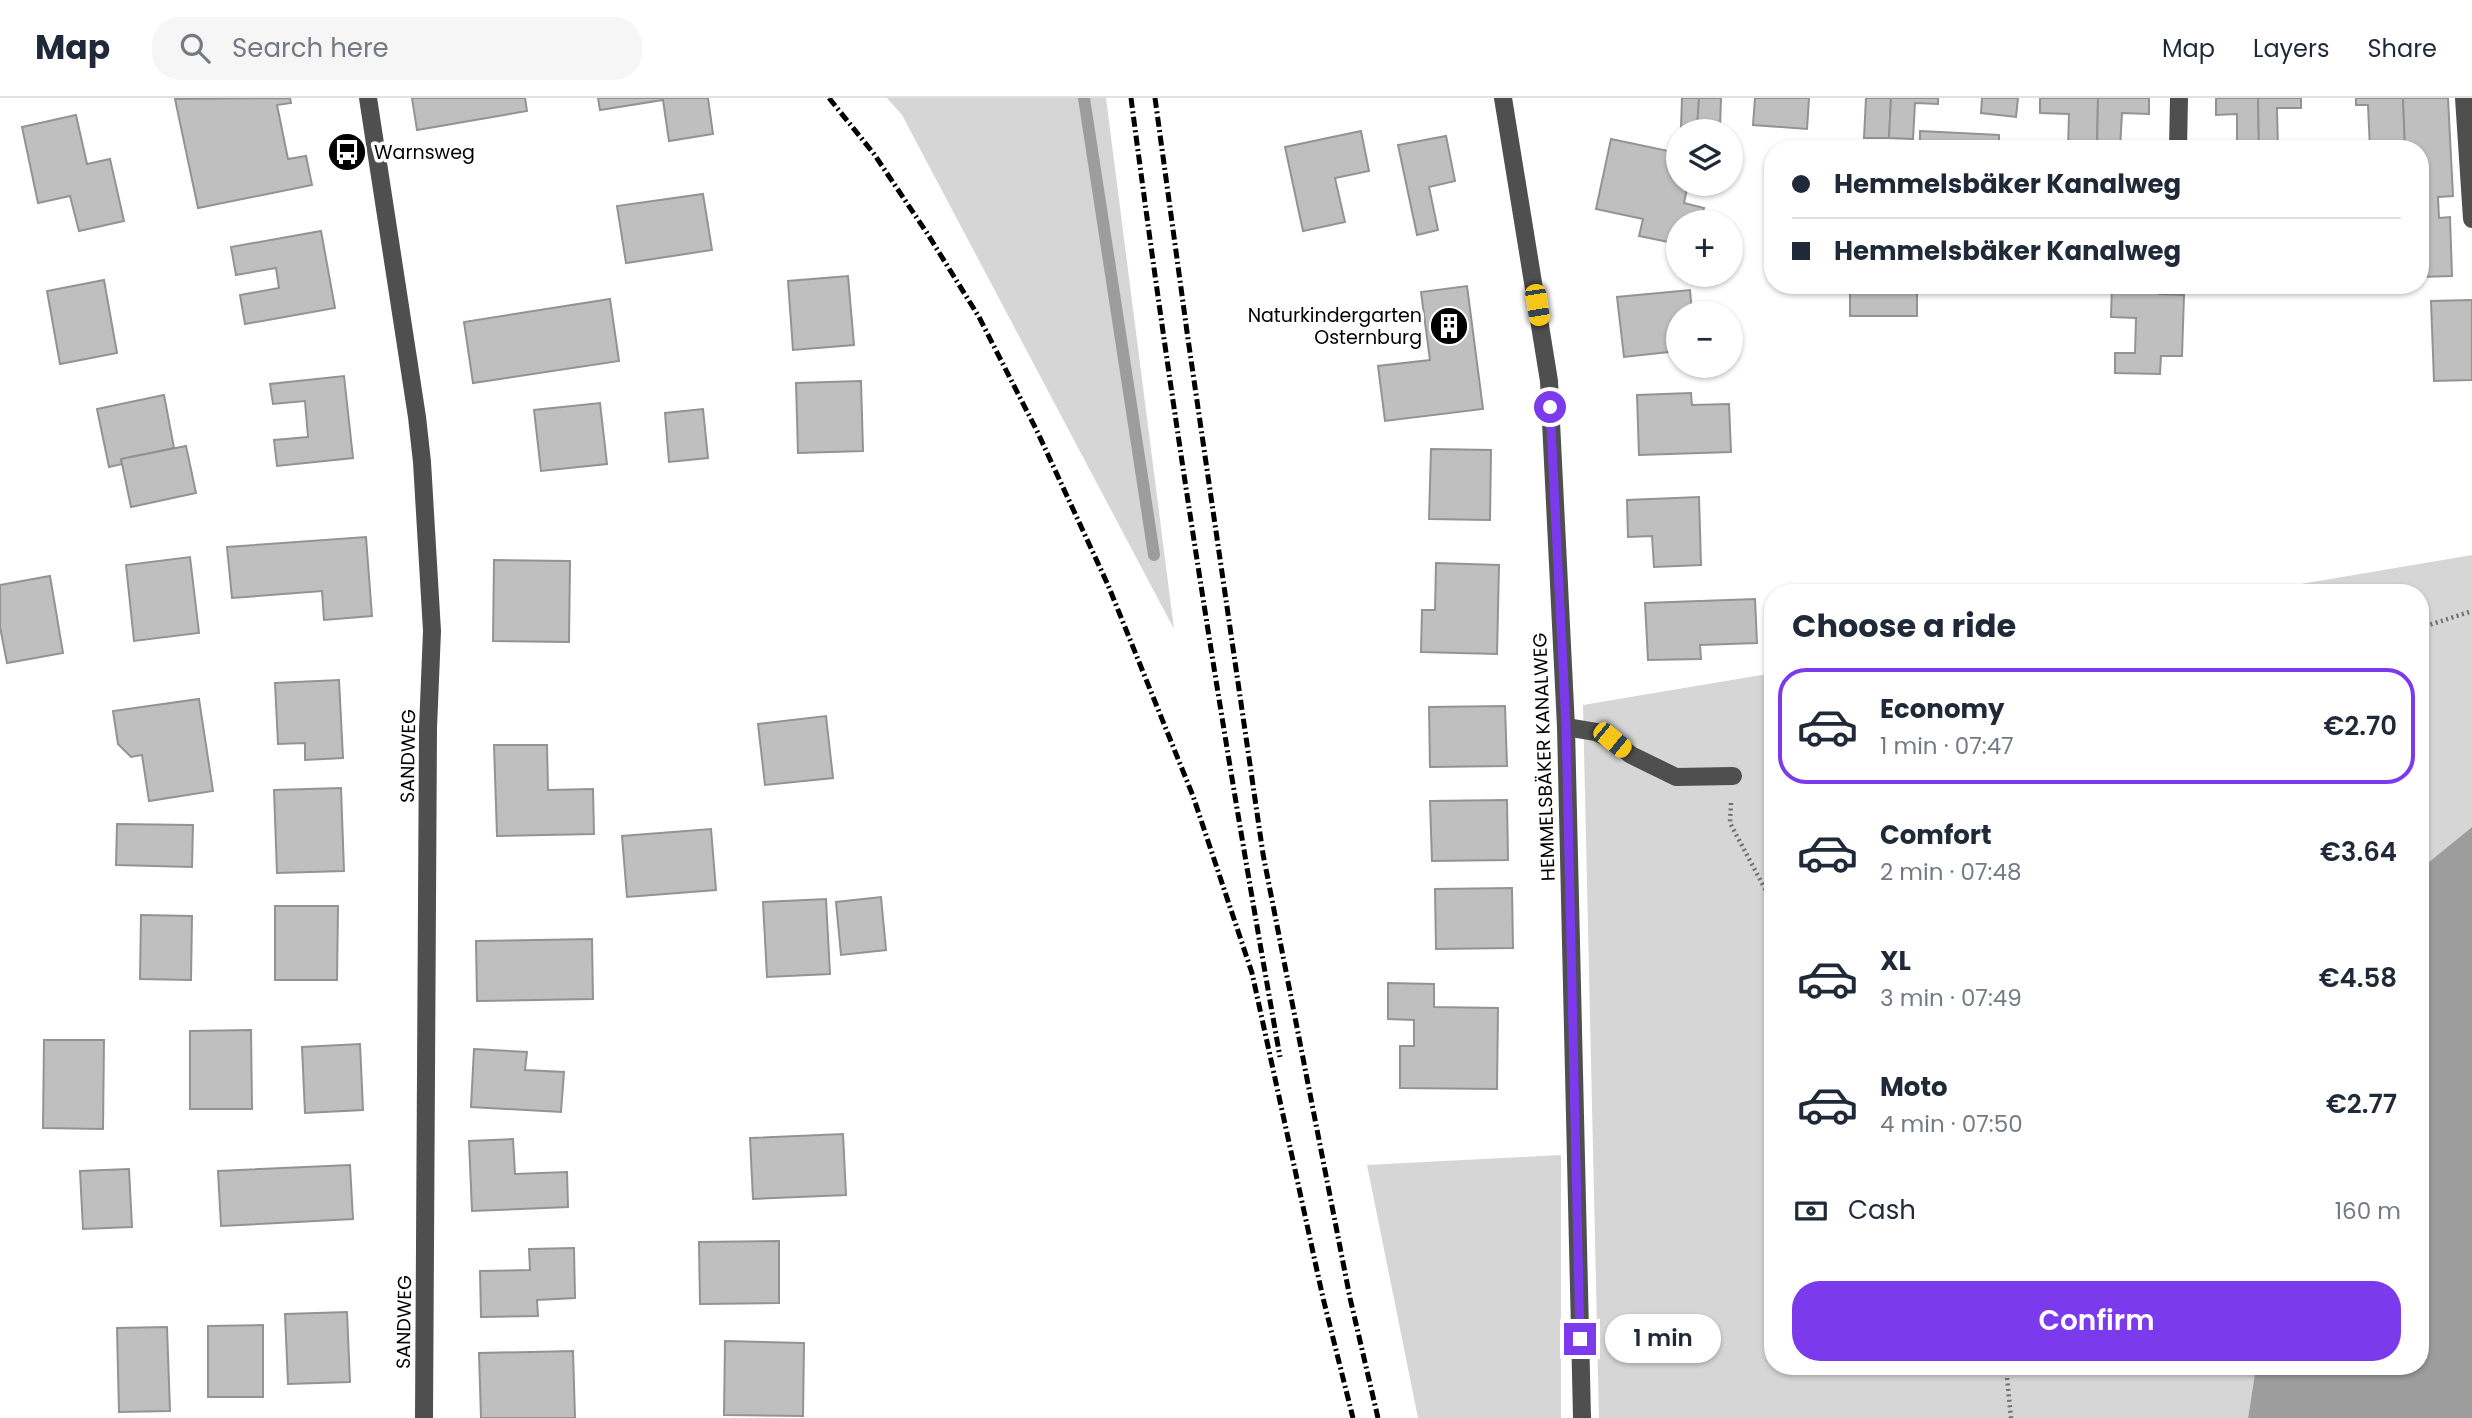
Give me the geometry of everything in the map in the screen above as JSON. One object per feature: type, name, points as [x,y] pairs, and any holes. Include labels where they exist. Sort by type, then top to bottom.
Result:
[{"type":"street","name":"SANDWEG","points":[[368,98],[417,417],[432,631],[428,728],[424,1418]]},
{"type":"street","name":"HEMMELSBÄKER KANALWEG","points":[[1503,98],[1549,381],[1566,726],[1582,1418]]},
{"type":"street","points":[[2178,140],[2179,98]]},
{"type":"street","points":[[2464,98],[2472,219]]},
{"type":"street","points":[[1566,726],[1596,732],[1640,760],[1676,777],[1733,776]]},
{"type":"path","points":[[2429,625],[2472,611]]},
{"type":"path","points":[[1733,776],[1730,822],[1764,887]]},
{"type":"path","points":[[2007,1375],[2011,1418]]},
{"type":"shaded area","points":[[887,98],[1106,98],[1174,629],[902,115]]},
{"type":"shaded area","points":[[2472,555],[2472,827],[2429,862],[2429,584],[2301,584]]},
{"type":"shaded area","points":[[1764,675],[1764,1375],[2255,1375],[2248,1418],[1599,1418],[1583,705]]},
{"type":"shaded area","points":[[2472,827],[2472,1418],[2248,1418],[2255,1375],[2429,1375],[2429,862]]},
{"type":"shaded area","points":[[1561,1155],[1561,1418],[1418,1418],[1367,1165]]},
{"type":"building","points":[[290,98],[291,103],[277,105],[288,159],[306,156],[312,185],[198,208],[175,99]]},
{"type":"building","points":[[412,98],[525,98],[527,111],[417,130]]},
{"type":"building","points":[[598,98],[708,98],[713,134],[669,141],[663,100],[600,110]]},
{"type":"building","points":[[1682,98],[1699,98],[1698,119],[1681,119]]},
{"type":"building","points":[[1699,98],[1721,98],[1720,119],[1698,119]]},
{"type":"building","points":[[1755,98],[1809,98],[1807,129],[1753,125]]},
{"type":"building","points":[[1866,98],[1891,98],[1889,138],[1864,138]]},
{"type":"building","points":[[1891,98],[1938,98],[1938,104],[1915,103],[1913,139],[1889,138]]},
{"type":"building","points":[[1982,98],[2018,98],[2016,117],[1981,113]]},
{"type":"building","points":[[2040,98],[2098,98],[2097,140],[2068,140],[2069,114],[2040,113]]},
{"type":"building","points":[[2098,98],[2149,98],[2149,114],[2122,113],[2120,140],[2097,140]]},
{"type":"building","points":[[2216,98],[2258,98],[2259,140],[2237,140],[2237,114],[2216,115]]},
{"type":"building","points":[[2258,98],[2301,98],[2301,108],[2277,108],[2278,140],[2259,140]]},
{"type":"building","points":[[2356,98],[2403,98],[2405,140],[2370,140],[2368,105],[2356,105]]},
{"type":"building","points":[[2403,98],[2448,98],[2453,196],[2438,197],[2439,218],[2450,217],[2452,276],[2429,277],[2429,140],[2405,140]]},
{"type":"building","points":[[76,115],[87,164],[110,159],[124,221],[79,231],[70,196],[38,203],[22,127]]},
{"type":"building","points":[[1361,131],[1369,171],[1335,178],[1345,222],[1303,231],[1285,147]]},
{"type":"building","points":[[1920,131],[1999,135],[1999,140],[1920,140]]},
{"type":"building","points":[[1446,136],[1455,181],[1429,187],[1438,230],[1417,235],[1398,145]]},
{"type":"building","points":[[1611,139],[1666,150],[1666,196],[1685,196],[1684,203],[1704,208],[1666,210],[1666,242],[1639,236],[1643,219],[1596,209]]},
{"type":"building","points":[[703,194],[712,250],[626,263],[617,206]]},
{"type":"building","points":[[321,231],[335,308],[245,324],[240,295],[279,288],[276,268],[236,275],[231,247]]},
{"type":"building","points":[[848,276],[854,345],[793,350],[788,281]]},
{"type":"building","points":[[104,280],[117,353],[60,364],[47,291]]},
{"type":"building","name":"Naturkindergarten Osternburg","points":[[1467,286],[1483,409],[1385,421],[1378,366],[1430,360],[1421,292]]},
{"type":"building","points":[[1690,290],[1691,301],[1666,301],[1666,352],[1624,357],[1617,297]]},
{"type":"building","points":[[1850,294],[1917,294],[1917,316],[1850,316]]},
{"type":"building","points":[[2112,294],[2184,295],[2182,356],[2161,356],[2160,374],[2115,373],[2115,353],[2135,353],[2136,318],[2111,317]]},
{"type":"building","points":[[610,299],[619,361],[473,383],[464,322]]},
{"type":"building","points":[[2472,300],[2472,380],[2434,381],[2431,301]]},
{"type":"building","points":[[344,376],[353,458],[277,466],[274,440],[308,437],[305,401],[273,404],[270,384]]},
{"type":"building","points":[[861,381],[863,451],[798,453],[796,383]]},
{"type":"building","points":[[1691,393],[1692,405],[1729,404],[1731,452],[1639,455],[1637,395]]},
{"type":"building","points":[[164,395],[174,448],[121,459],[122,464],[109,467],[97,409]]},
{"type":"building","points":[[600,403],[607,464],[541,471],[534,410]]},
{"type":"building","points":[[703,409],[708,458],[669,462],[665,413]]},
{"type":"building","points":[[186,446],[196,493],[131,507],[121,459]]},
{"type":"building","points":[[1431,449],[1491,450],[1490,520],[1429,519]]},
{"type":"building","points":[[1699,497],[1701,565],[1654,567],[1652,536],[1628,537],[1627,500]]},
{"type":"building","points":[[366,537],[372,616],[324,620],[322,591],[232,598],[227,547]]},
{"type":"building","points":[[190,557],[199,633],[134,641],[126,565]]},
{"type":"building","points":[[494,560],[570,561],[569,642],[493,641]]},
{"type":"building","points":[[1436,563],[1499,565],[1497,654],[1421,652],[1422,610],[1435,610]]},
{"type":"building","points":[[50,576],[63,653],[7,663],[0,627],[0,585]]},
{"type":"building","points":[[1755,599],[1757,643],[1700,645],[1701,659],[1648,660],[1645,603]]},
{"type":"building","points":[[339,680],[343,758],[305,760],[305,743],[278,744],[275,683]]},
{"type":"building","points":[[199,699],[213,791],[149,801],[142,755],[131,757],[118,744],[113,711]]},
{"type":"building","points":[[1505,706],[1507,766],[1430,767],[1429,707]]},
{"type":"building","points":[[826,716],[833,778],[765,785],[758,724]]},
{"type":"building","points":[[494,745],[547,745],[548,790],[593,789],[594,834],[497,836]]},
{"type":"building","points":[[341,788],[344,871],[277,873],[274,790]]},
{"type":"building","points":[[1507,800],[1508,860],[1432,861],[1430,801]]},
{"type":"building","points":[[117,824],[193,825],[192,867],[116,865]]},
{"type":"building","points":[[711,829],[716,890],[627,897],[622,836]]},
{"type":"building","points":[[1512,888],[1513,948],[1436,949],[1435,889]]},
{"type":"building","points":[[881,897],[886,950],[841,955],[836,902]]},
{"type":"building","points":[[826,899],[830,974],[767,977],[763,902]]},
{"type":"building","points":[[275,906],[338,906],[337,980],[275,980]]},
{"type":"building","points":[[141,915],[192,916],[191,980],[140,979]]},
{"type":"building","points":[[592,939],[593,999],[477,1001],[476,941]]},
{"type":"building","points":[[1388,983],[1434,984],[1434,1007],[1498,1008],[1497,1089],[1400,1088],[1400,1046],[1414,1046],[1414,1020],[1388,1019]]},
{"type":"building","points":[[251,1030],[252,1109],[190,1109],[190,1031]]},
{"type":"building","points":[[44,1040],[104,1040],[103,1129],[43,1128]]},
{"type":"building","points":[[360,1044],[363,1110],[305,1113],[302,1047]]},
{"type":"building","points":[[474,1049],[527,1052],[525,1070],[564,1072],[561,1112],[471,1107]]},
{"type":"building","points":[[843,1134],[846,1195],[753,1199],[750,1138]]},
{"type":"building","points":[[513,1139],[515,1174],[567,1172],[568,1207],[472,1211],[469,1141]]},
{"type":"building","points":[[350,1165],[353,1219],[221,1226],[218,1171]]},
{"type":"building","points":[[129,1169],[132,1227],[83,1229],[80,1171]]},
{"type":"building","points":[[779,1241],[779,1303],[700,1304],[699,1242]]},
{"type":"building","points":[[574,1248],[575,1298],[537,1300],[538,1316],[481,1317],[480,1271],[530,1270],[529,1249]]},
{"type":"building","points":[[347,1312],[350,1382],[288,1384],[285,1314]]},
{"type":"building","points":[[263,1325],[263,1397],[208,1397],[208,1326]]},
{"type":"building","points":[[167,1327],[170,1411],[119,1412],[117,1328]]},
{"type":"building","points":[[725,1341],[804,1343],[803,1416],[724,1415]]},
{"type":"building","points":[[573,1351],[575,1418],[481,1418],[479,1353]]},
{"type":"waterway","points":[[1084,98],[1154,555]]},
{"type":"railway","points":[[829,98],[874,154],[979,317],[1037,431],[1108,585],[1193,796],[1252,973],[1323,1298],[1353,1418]]},
{"type":"railway","points":[[1131,98],[1200,578],[1280,1057]]},
{"type":"railway","points":[[1155,98],[1263,854],[1350,1298],[1378,1418]]},
{"type":"place","name":"Warnsweg","points":[[347,152]]},
{"type":"place","name":"Naturkindergarten Osternburg","points":[[1449,326]]},
{"type":"route","points":[[1550,407],[1566,726],[1580,1339]]}]
